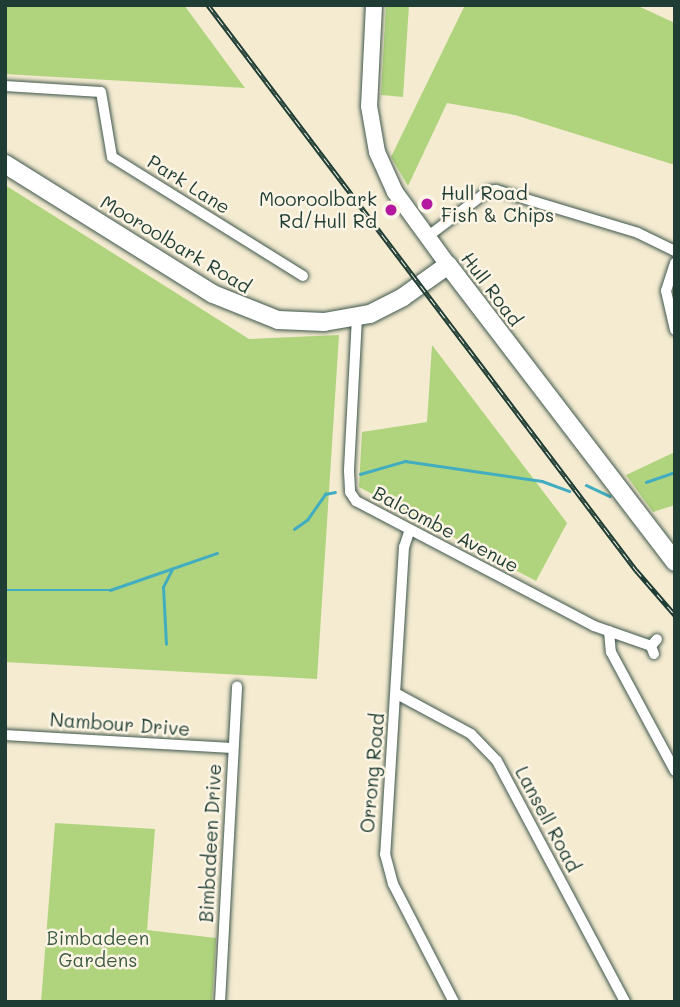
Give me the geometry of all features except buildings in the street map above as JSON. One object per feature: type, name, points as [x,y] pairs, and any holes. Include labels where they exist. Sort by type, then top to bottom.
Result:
[{"type":"main road","name":"Hull Road","points":[[374,5],[372,132],[395,192],[675,562]]},
{"type":"main road","name":"Mooroolbark Road","points":[[5,164],[235,306],[300,323],[357,317],[392,303],[448,265]]},
{"type":"street","name":"Park Lane","points":[[5,86],[101,92],[112,157],[303,276]]},
{"type":"street","points":[[427,237],[488,191],[496,190],[638,233],[675,251]]},
{"type":"street","points":[[675,263],[666,291],[675,330]]},
{"type":"street","name":"Balcombe Avenue","points":[[357,317],[350,492],[362,508],[609,631],[654,647]]},
{"type":"street","name":"Orrong Road","points":[[409,532],[404,547],[397,694],[384,834],[386,861],[393,884],[454,1002]]},
{"type":"street","points":[[609,631],[611,652],[675,771]]},
{"type":"street","name":"Bimbadeen Drive","points":[[220,1002],[237,686]]},
{"type":"street","name":"Lansell Road","points":[[397,694],[471,734],[497,761],[625,1002]]},
{"type":"street","name":"Nambour Drive","points":[[5,734],[232,748]]},
{"type":"green space","points":[[5,5],[184,5],[245,88],[5,74]]},
{"type":"green space","points":[[386,5],[409,5],[403,97],[381,95]]},
{"type":"green space","points":[[465,5],[636,5],[675,23],[675,165],[515,115],[447,103],[408,186],[391,157]]},
{"type":"green space","points":[[5,185],[249,339],[339,335],[317,679],[5,662]]},
{"type":"green space","points":[[432,345],[567,523],[536,581],[359,487],[362,432],[427,422]]},
{"type":"green space","points":[[675,452],[675,505],[653,512],[626,475]]},
{"type":"green space","name":"Bimbadeen Gardens","points":[[55,823],[155,829],[147,930],[216,938],[212,1002],[41,1002]]},
{"type":"waterway","points":[[360,474],[405,461],[542,481],[569,491]]},
{"type":"waterway","points":[[646,482],[675,472]]},
{"type":"waterway","points":[[586,485],[610,496]]},
{"type":"waterway","points":[[294,529],[307,520],[325,494],[335,492]]},
{"type":"waterway","points":[[5,590],[110,590],[217,553]]},
{"type":"waterway","points":[[166,644],[163,587],[172,569]]},
{"type":"railway","points":[[208,5],[636,570],[675,615]]},
{"type":"place","name":"Hull Road Fish & Chips","points":[[427,204]]},
{"type":"place","name":"Mooroolbark Rd/Hull Rd","points":[[391,210]]}]
